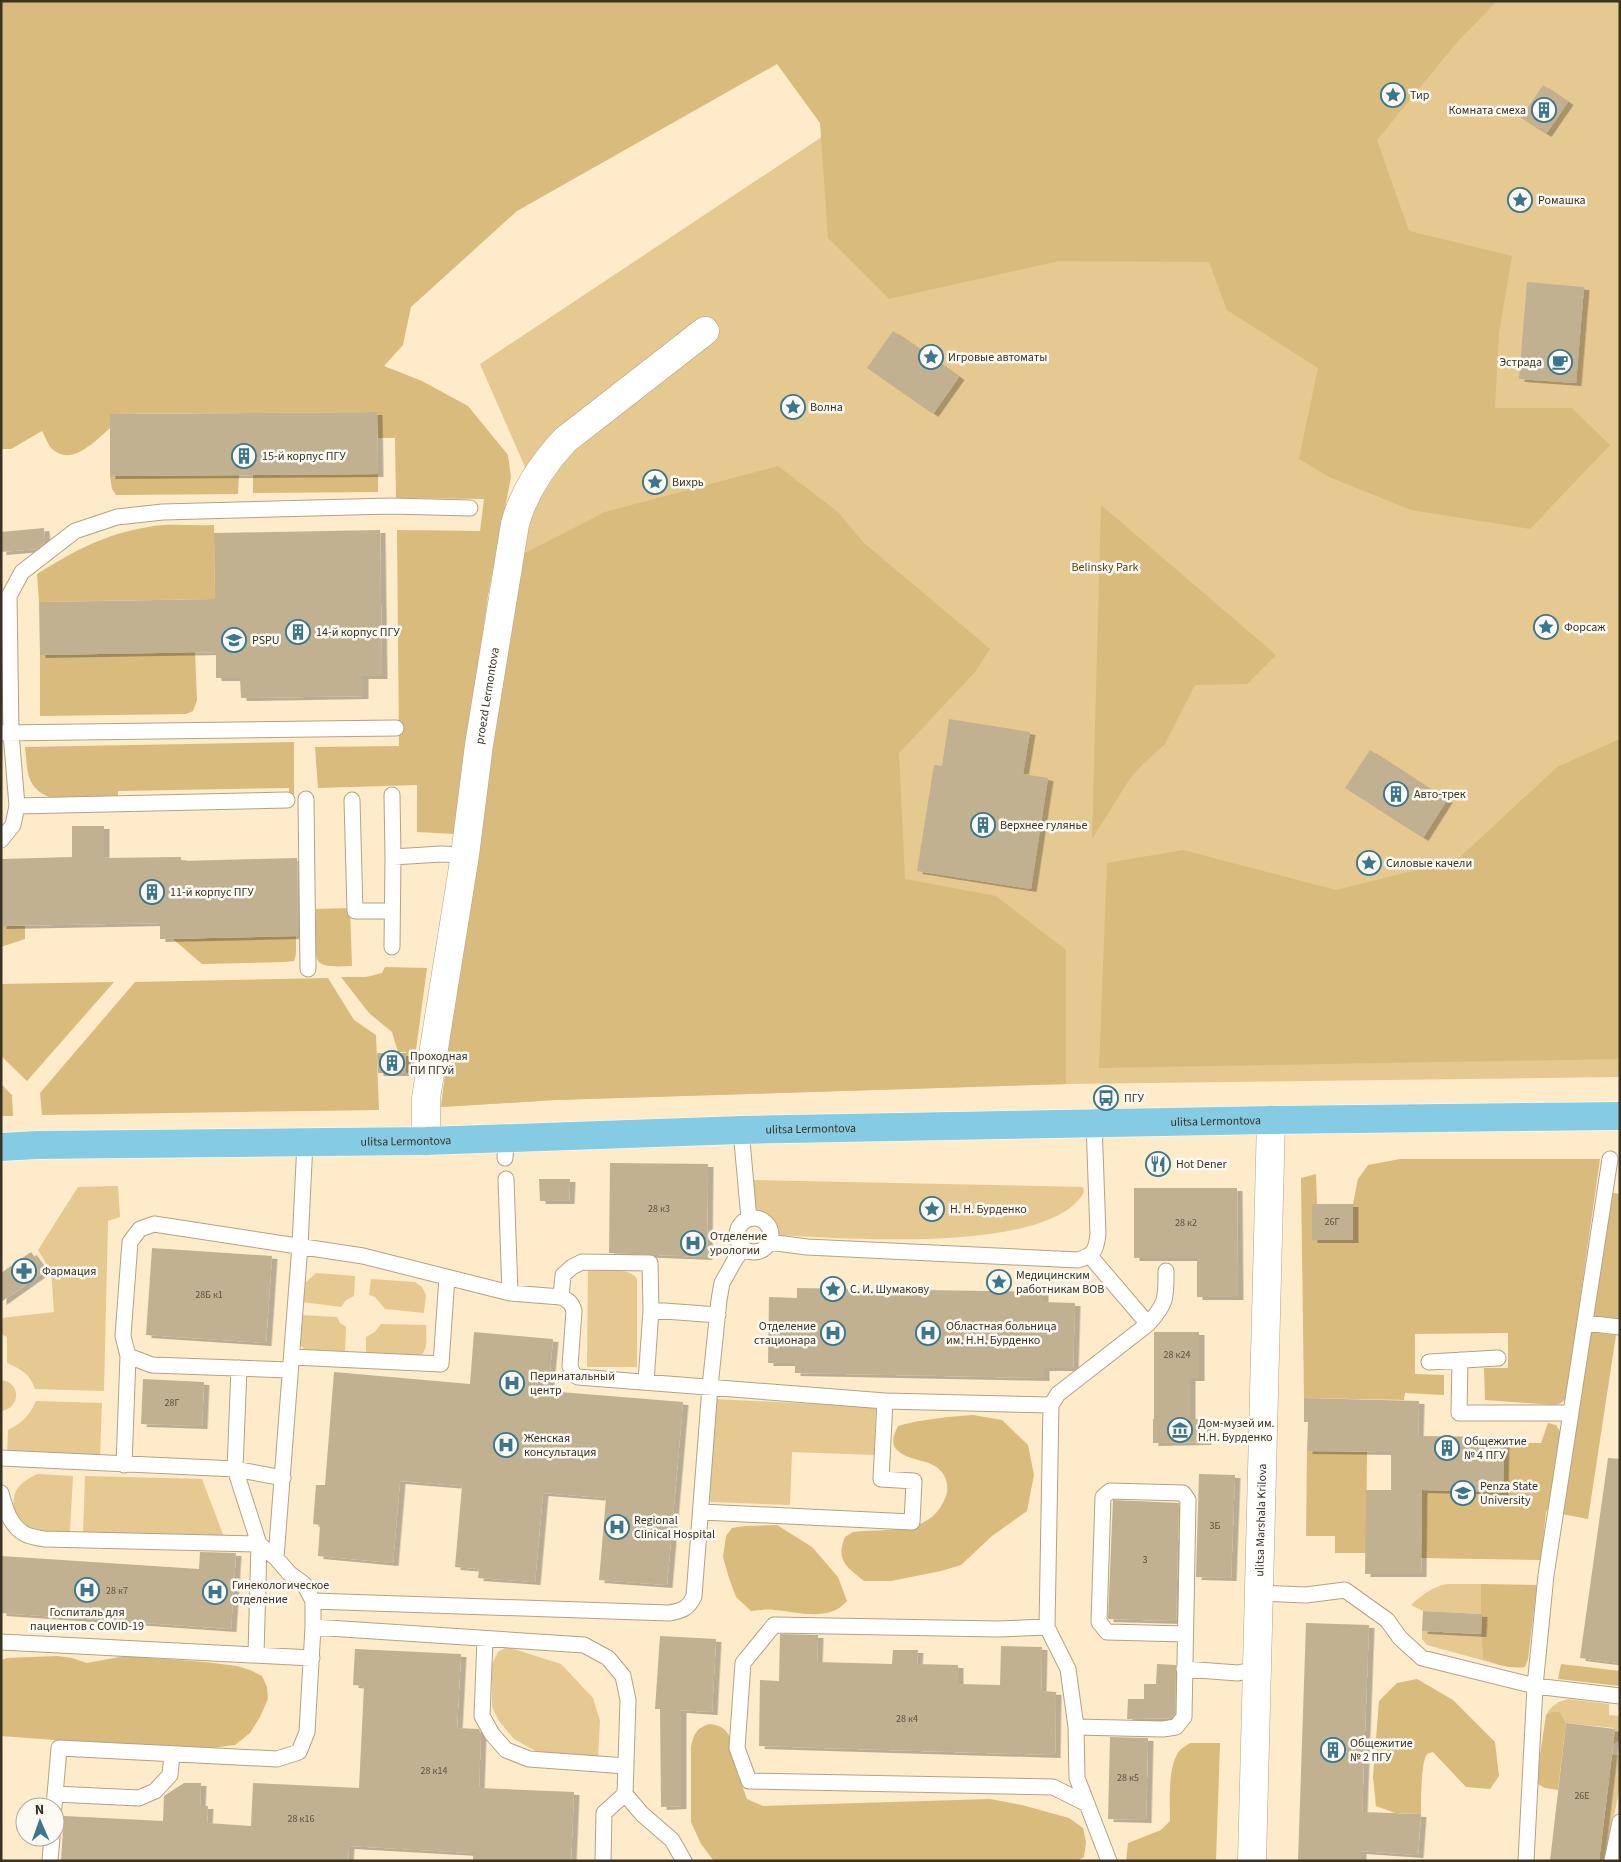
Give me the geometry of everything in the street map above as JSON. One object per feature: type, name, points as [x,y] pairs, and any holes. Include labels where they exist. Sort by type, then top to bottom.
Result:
[{"type":"main road","name":"ulitsa Lermontova","points":[[1,1147],[426,1141],[506,1148],[742,1130],[1271,1120],[1620,1116]]},
{"type":"street","name":"proezd Lermontova","points":[[426,1141],[426,1098],[465,855],[479,745],[515,524],[523,499],[549,457],[565,440],[705,331]]},
{"type":"street","name":"ulitsa Marshala Krilova","points":[[1252,1861],[1271,1120]]},
{"type":"lane","points":[[1,840],[13,825],[17,806],[6,733],[5,596],[22,572],[75,531],[117,517],[163,512],[391,506],[470,508]]},
{"type":"lane","points":[[6,733],[396,728]]},
{"type":"lane","points":[[392,794],[392,947]]},
{"type":"lane","points":[[306,799],[308,969]]},
{"type":"lane","points":[[17,806],[287,800]]},
{"type":"lane","points":[[352,800],[355,911],[392,911]]},
{"type":"lane","points":[[393,857],[441,854],[465,855]]},
{"type":"lane","points":[[769,1242],[807,1247],[1078,1260],[1090,1256],[1097,1246],[1098,1234],[1094,1123]]},
{"type":"lane","points":[[742,1130],[749,1219]]},
{"type":"lane","points":[[276,1558],[300,1245],[305,1142]]},
{"type":"lane","points":[[1526,1861],[1535,1686],[1546,1575],[1585,1323],[1613,1187],[1610,1159]]},
{"type":"lane","points":[[506,1180],[510,1292]]},
{"type":"lane","points":[[749,1219],[760,1219],[769,1226],[771,1231],[769,1242],[758,1251],[744,1248],[738,1240],[740,1225],[749,1219]]},
{"type":"lane","points":[[124,1465],[128,1356],[123,1336],[130,1242],[140,1229],[154,1224],[363,1256],[510,1292],[567,1299],[574,1311],[570,1366],[578,1377],[885,1401],[1052,1405]]},
{"type":"lane","points":[[313,1601],[669,1613],[684,1610],[691,1603],[694,1596],[702,1512],[710,1387],[722,1283],[732,1263],[744,1248]]},
{"type":"lane","points":[[1090,1256],[1148,1324]]},
{"type":"lane","points":[[561,1297],[563,1275],[572,1267],[582,1262],[650,1263],[651,1310],[646,1382]]},
{"type":"lane","points":[[1109,1861],[1077,1778],[1076,1727],[1068,1669],[1047,1627],[1052,1405],[1058,1394],[1148,1324],[1160,1310],[1166,1293],[1166,1271]]},
{"type":"lane","points":[[128,1356],[152,1365],[239,1368],[290,1363],[441,1364],[447,1277]]},
{"type":"lane","points":[[651,1310],[718,1314]]},
{"type":"lane","points":[[1585,1323],[1620,1327]]},
{"type":"lane","points":[[1430,1362],[1498,1358]]},
{"type":"lane","points":[[1460,1360],[1459,1413],[1571,1413]]},
{"type":"lane","points":[[239,1368],[235,1469],[260,1544],[256,1654]]},
{"type":"lane","points":[[702,1512],[912,1522],[914,1480],[881,1479],[885,1401]]},
{"type":"lane","points":[[1,1458],[235,1469],[283,1478]]},
{"type":"lane","points":[[1076,1727],[1163,1729],[1176,1726],[1184,1717],[1188,1500],[1183,1493],[1110,1491],[1103,1497],[1099,1622],[1107,1632],[1185,1634]]},
{"type":"lane","points":[[1,1493],[14,1525],[25,1535],[45,1539],[260,1544],[289,1573],[304,1584],[313,1601],[313,1640],[307,1732],[299,1752],[277,1759],[59,1748],[55,1797]]},
{"type":"lane","points":[[1259,1593],[1306,1595],[1346,1590],[1387,1620],[1400,1638],[1422,1658],[1535,1686],[1620,1696]]},
{"type":"lane","points":[[1047,1627],[998,1630],[774,1624],[743,1663],[737,1748],[749,1781],[1053,1787],[1087,1804]]},
{"type":"lane","points":[[313,1640],[313,1627],[584,1645],[608,1658],[623,1676],[628,1700],[626,1794],[642,1814],[672,1840],[684,1861]]},
{"type":"lane","points":[[485,1639],[482,1716],[492,1734],[506,1750],[529,1760],[626,1766]]},
{"type":"lane","points":[[1,1642],[312,1658]]},
{"type":"lane","points":[[1184,1670],[1238,1672],[1257,1669]]},
{"type":"lane","points":[[65,1801],[139,1798],[155,1791],[170,1775],[172,1754]]},
{"type":"lane","points":[[603,1861],[604,1813],[626,1794]]},
{"type":"lane","points":[[1612,1861],[1620,1822]]},
{"type":"lane","points":[[50,1861],[51,1847]]},
{"type":"green space","points":[[1,1],[1497,1],[1458,41],[1377,140],[1409,231],[1512,256],[1499,333],[1495,408],[1572,408],[1610,445],[1530,529],[1411,510],[1329,477],[1299,459],[1318,368],[1227,310],[1209,262],[1059,261],[889,299],[828,238],[820,123],[777,64],[517,211],[411,307],[403,345],[384,366],[422,381],[468,406],[508,455],[511,477],[488,596],[455,834],[417,832],[417,785],[318,788],[315,747],[399,746],[397,530],[480,531],[484,499],[396,498],[395,438],[378,438],[377,412],[110,414],[110,428],[90,445],[75,454],[60,454],[52,449],[42,431],[11,449],[1,449]]},
{"type":"green space","name":"Belinsky Park","points":[[984,1],[1620,1],[1620,1077],[1066,1084],[555,1100],[441,1107],[485,758],[535,490],[480,364],[903,83]]},
{"type":"green space","points":[[778,466],[838,512],[863,542],[990,649],[975,672],[899,753],[905,879],[996,896],[1066,950],[1066,1084],[555,1100],[441,1107],[485,758],[523,554],[605,512]]},
{"type":"green space","points":[[378,474],[378,492],[253,493],[253,475]]},
{"type":"green space","points":[[239,475],[238,494],[116,495],[112,489],[110,476]]},
{"type":"green space","points":[[1101,505],[1276,655],[1247,684],[1195,685],[1165,744],[1129,780],[1092,839]]},
{"type":"green space","points":[[214,525],[215,599],[39,602],[37,574],[90,544],[118,534],[148,527]]},
{"type":"green space","points":[[195,652],[197,700],[193,711],[186,714],[40,716],[40,655]]},
{"type":"green space","points":[[1620,739],[1620,1059],[1099,1068],[1107,863],[1183,850],[1336,890],[1457,860],[1557,767]]},
{"type":"green space","points":[[294,742],[294,794],[289,795],[289,788],[118,791],[118,797],[52,798],[43,794],[32,784],[29,778],[25,747]]},
{"type":"green space","points":[[350,908],[352,966],[323,965],[318,960],[315,946],[316,909]]},
{"type":"green space","points":[[1,926],[25,926],[25,939],[1,947]]},
{"type":"green space","points":[[296,936],[294,961],[285,962],[202,964],[173,939]]},
{"type":"green space","points":[[385,967],[427,968],[413,1072],[406,1073],[406,1052],[398,1052],[392,1032],[369,1013],[341,977],[366,977],[382,973]]},
{"type":"green space","points":[[328,978],[354,1020],[376,1035],[379,1110],[42,1115],[40,1093],[135,982]]},
{"type":"green space","points":[[114,982],[27,1081],[1,1056],[1,984]]},
{"type":"green space","points":[[1,1084],[12,1095],[13,1116],[1,1116]]},
{"type":"green space","points":[[1400,1159],[1600,1159],[1566,1398],[1561,1403],[1555,1405],[1485,1400],[1484,1368],[1508,1368],[1508,1333],[1415,1334],[1415,1374],[1444,1375],[1444,1395],[1405,1393],[1404,1400],[1304,1398],[1301,1178],[1316,1174],[1317,1204],[1312,1204],[1312,1240],[1353,1240],[1353,1204],[1358,1179],[1368,1165]]},
{"type":"green space","points":[[753,1180],[1083,1187],[1084,1192],[1064,1212],[1031,1226],[989,1234],[941,1238],[846,1238],[775,1235],[766,1214],[754,1210]]},
{"type":"green space","points":[[118,1186],[120,1217],[108,1221],[104,1391],[35,1389],[30,1379],[24,1373],[17,1367],[7,1363],[7,1337],[1,1334],[1,1318],[54,1312],[51,1271],[38,1250],[78,1187]]},
{"type":"green space","points":[[1610,1192],[1620,1194],[1620,1322],[1590,1319]]},
{"type":"green space","points":[[588,1271],[622,1271],[634,1275],[637,1279],[637,1367],[587,1367]]},
{"type":"green space","points":[[316,1273],[355,1276],[354,1296],[346,1300],[341,1307],[302,1302],[304,1284]]},
{"type":"green space","points":[[371,1279],[415,1282],[422,1287],[426,1295],[424,1313],[385,1309],[375,1297],[369,1295]]},
{"type":"green space","points":[[300,1315],[337,1317],[340,1323],[346,1327],[345,1353],[306,1350],[302,1347],[299,1339]]},
{"type":"green space","points":[[381,1324],[426,1325],[425,1350],[420,1356],[366,1354],[366,1337],[375,1332]]},
{"type":"green space","points":[[1588,1332],[1616,1335],[1588,1519],[1562,1514]]},
{"type":"green space","points":[[1,1380],[12,1385],[16,1395],[13,1405],[2,1411]]},
{"type":"green space","points":[[714,1399],[876,1407],[874,1455],[792,1452],[790,1505],[710,1502]]},
{"type":"green space","points":[[36,1401],[102,1403],[100,1458],[7,1455],[8,1430],[25,1418]]},
{"type":"green space","points":[[973,1415],[1002,1420],[1028,1445],[1034,1475],[1027,1511],[992,1536],[961,1565],[891,1581],[864,1581],[844,1563],[841,1552],[845,1537],[853,1532],[894,1530],[919,1524],[930,1518],[939,1509],[947,1493],[946,1480],[941,1471],[931,1464],[907,1457],[897,1450],[893,1438],[898,1426],[926,1420]]},
{"type":"green space","points":[[1548,1423],[1556,1425],[1560,1431],[1560,1448],[1554,1498],[1546,1512],[1541,1560],[1421,1558],[1422,1490],[1503,1492],[1504,1443],[1541,1443]]},
{"type":"green space","points":[[1307,1451],[1367,1452],[1366,1553],[1335,1553],[1335,1536],[1306,1536]]},
{"type":"green space","points":[[37,1474],[73,1476],[70,1532],[33,1530],[23,1525],[16,1515],[14,1510],[15,1493],[22,1483]]},
{"type":"green space","points":[[85,1476],[202,1479],[224,1537],[83,1532]]},
{"type":"green space","points":[[777,1525],[812,1547],[838,1577],[847,1601],[840,1607],[832,1612],[823,1614],[772,1610],[751,1611],[736,1597],[723,1557],[726,1536],[732,1528]]},
{"type":"green space","points":[[1447,1584],[1481,1584],[1482,1614],[1423,1611],[1411,1605],[1428,1592]]},
{"type":"green space","points":[[1481,1584],[1537,1585],[1528,1659],[1525,1667],[1504,1666],[1483,1659]]},
{"type":"green space","points":[[1422,1631],[1481,1634],[1483,1658],[1489,1662],[1427,1645],[1422,1639]]},
{"type":"green space","points":[[507,1647],[561,1664],[593,1698],[600,1721],[598,1758],[541,1754],[514,1739],[499,1721],[492,1707],[492,1664],[498,1652]]},
{"type":"green space","points":[[57,1656],[87,1663],[125,1656],[237,1666],[262,1676],[267,1687],[268,1699],[250,1733],[235,1745],[203,1749],[1,1736],[1,1660],[7,1658]]},
{"type":"green space","points":[[1561,1664],[1620,1671],[1620,1686],[1558,1679]]},
{"type":"green space","points":[[1417,1679],[1453,1700],[1495,1742],[1499,1776],[1490,1789],[1466,1787],[1433,1752],[1427,1754],[1423,1767],[1421,1814],[1395,1813],[1376,1806],[1373,1777],[1379,1701],[1397,1683]]},
{"type":"green space","points":[[1568,1699],[1609,1704],[1609,1715],[1620,1716],[1620,1739],[1613,1745],[1614,1728],[1566,1723],[1560,1712],[1546,1715],[1555,1704]]},
{"type":"green space","points":[[1551,1712],[1560,1712],[1566,1723],[1558,1790],[1545,1788],[1536,1783],[1546,1715]]},
{"type":"green space","points":[[710,1724],[724,1729],[728,1734],[731,1740],[736,1768],[747,1799],[763,1806],[990,1799],[1022,1805],[1069,1818],[1083,1828],[1086,1842],[1084,1857],[1077,1861],[714,1861],[701,1844],[691,1822],[691,1747],[696,1732]]},
{"type":"green space","points":[[1190,1743],[1220,1743],[1216,1861],[1126,1861],[1128,1843],[1161,1830],[1170,1821],[1170,1784],[1173,1765],[1180,1750]]},
{"type":"green space","points":[[1612,1755],[1620,1755],[1620,1786],[1605,1861],[1599,1861]]},
{"type":"building","name":"Комната смеха","points":[[1543,85],[1568,102],[1546,134],[1521,118]]},
{"type":"building","points":[[1527,282],[1584,287],[1576,383],[1519,379]]},
{"type":"building","points":[[893,331],[959,377],[933,414],[867,368]]},
{"type":"building","name":"15-й корпус ПГУ","points":[[377,412],[378,474],[110,476],[110,414]]},
{"type":"building","points":[[44,528],[45,542],[36,549],[1,552],[1,532]]},
{"type":"building","name":"14-й корпус ПГУ","points":[[380,530],[382,676],[363,676],[363,696],[241,698],[240,678],[216,678],[216,652],[40,655],[39,602],[215,599],[214,533]]},
{"type":"building","name":"Верхнее гулянье","points":[[949,719],[1030,732],[1023,774],[1048,778],[1031,889],[917,871],[934,765],[942,766]]},
{"type":"building","name":"Авто-трек","points":[[1370,750],[1447,800],[1423,838],[1345,788]]},
{"type":"building","name":"11-й корпус ПГУ","points":[[72,826],[104,826],[104,858],[181,857],[181,861],[297,858],[298,936],[160,939],[160,923],[1,926],[1,859],[72,857]]},
{"type":"building","name":"Проходная ПИ ПГУй","points":[[377,1053],[406,1053],[406,1073],[378,1073]]},
{"type":"building","points":[[610,1163],[708,1164],[707,1257],[609,1253]]},
{"type":"building","points":[[539,1179],[570,1179],[569,1201],[540,1201]]},
{"type":"building","points":[[1134,1188],[1237,1188],[1238,1297],[1197,1297],[1197,1258],[1134,1258]]},
{"type":"building","points":[[1312,1204],[1353,1204],[1353,1240],[1312,1240]]},
{"type":"building","points":[[152,1248],[272,1256],[266,1343],[146,1335]]},
{"type":"building","points":[[31,1252],[45,1271],[1,1302],[1,1273]]},
{"type":"building","points":[[797,1288],[1043,1292],[1043,1302],[1075,1303],[1073,1368],[1044,1368],[1044,1378],[795,1373],[795,1363],[768,1363],[769,1297],[797,1298]]},
{"type":"building","points":[[474,1332],[553,1339],[548,1391],[683,1402],[667,1585],[599,1580],[606,1498],[543,1493],[535,1582],[478,1578],[479,1569],[455,1567],[462,1486],[400,1481],[393,1563],[318,1556],[320,1525],[313,1524],[316,1485],[325,1485],[334,1372],[470,1384]]},
{"type":"building","points":[[1154,1332],[1199,1332],[1199,1378],[1190,1378],[1190,1419],[1206,1419],[1206,1442],[1153,1443]]},
{"type":"building","points":[[143,1379],[204,1382],[202,1426],[141,1424]]},
{"type":"building","name":"Общежитие № 4 ПГУ","points":[[1304,1398],[1419,1401],[1418,1436],[1504,1437],[1503,1492],[1422,1490],[1421,1574],[1365,1574],[1366,1490],[1391,1490],[1391,1452],[1307,1451],[1308,1422],[1304,1422]]},
{"type":"building","points":[[1608,1458],[1620,1459],[1620,1663],[1580,1658]]},
{"type":"building","points":[[1199,1474],[1235,1475],[1231,1578],[1196,1577]]},
{"type":"building","points":[[1113,1500],[1179,1503],[1176,1621],[1108,1619]]},
{"type":"building","points":[[200,1552],[236,1553],[231,1629],[1,1613],[1,1556],[199,1569]]},
{"type":"building","points":[[1423,1611],[1482,1614],[1481,1634],[1422,1631]]},
{"type":"building","name":"Общежитие № 2 ПГУ","points":[[1306,1623],[1369,1625],[1362,1812],[1421,1814],[1418,1855],[1361,1851],[1361,1861],[1298,1861]]},
{"type":"building","points":[[780,1634],[818,1635],[817,1662],[892,1664],[893,1650],[918,1650],[917,1664],[958,1665],[958,1684],[1000,1685],[1001,1646],[1042,1647],[1041,1691],[1056,1692],[1055,1755],[759,1746],[760,1680],[779,1681]]},
{"type":"building","points":[[660,1636],[716,1639],[712,1712],[681,1710],[681,1806],[661,1807],[660,1709],[655,1709]]},
{"type":"building","points":[[355,1649],[461,1654],[457,1728],[479,1729],[481,1734],[479,1788],[574,1792],[571,1861],[473,1861],[473,1853],[349,1846],[348,1861],[61,1861],[62,1847],[65,1847],[65,1816],[163,1821],[164,1796],[184,1783],[201,1783],[200,1806],[208,1806],[207,1823],[251,1826],[253,1783],[359,1788],[364,1686],[353,1685]]},
{"type":"building","points":[[1157,1664],[1176,1665],[1175,1714],[1171,1718],[1127,1719],[1128,1699],[1144,1699],[1144,1684],[1156,1684]]},
{"type":"building","points":[[1566,1723],[1615,1729],[1599,1861],[1550,1861]]},
{"type":"building","points":[[1110,1737],[1148,1738],[1146,1820],[1108,1819]]},
{"type":"place","name":"Тир","points":[[1393,95]]},
{"type":"place","name":"Комната смеха","points":[[1544,110]]},
{"type":"place","name":"Ромашка","points":[[1520,200]]},
{"type":"place","name":"Игровые автоматы","points":[[931,357]]},
{"type":"place","name":"Эстрада","points":[[1560,362]]},
{"type":"place","name":"Волна","points":[[793,407]]},
{"type":"place","name":"15-й корпус ПГУ","points":[[244,456]]},
{"type":"place","name":"Вихрь","points":[[655,482]]},
{"type":"place","name":"Форсаж","points":[[1546,627]]},
{"type":"place","name":"14-й корпус ПГУ","points":[[298,632]]},
{"type":"place","name":"PSPU","points":[[234,640]]},
{"type":"place","name":"Авто-трек","points":[[1396,794]]},
{"type":"place","name":"Верхнее гулянье","points":[[983,825]]},
{"type":"place","name":"Силовые качели","points":[[1369,863]]},
{"type":"place","name":"11-й корпус ПГУ","points":[[152,892]]},
{"type":"place","name":"Проходная ПИ ПГУй","points":[[392,1063]]},
{"type":"place","name":"ПГУ","points":[[1106,1098]]},
{"type":"place","name":"Hot Dener","points":[[1158,1164]]},
{"type":"place","name":"Н. Н. Бурденко","points":[[932,1209]]},
{"type":"place","name":"Отделение урологии","points":[[693,1243]]},
{"type":"place","name":"Фармация","points":[[24,1271]]},
{"type":"place","name":"Медицинским работникам ВОВ","points":[[999,1282]]},
{"type":"place","name":"С. И. Шумакову","points":[[833,1289]]},
{"type":"place","name":"Отделение стационара","points":[[833,1333]]},
{"type":"place","name":"Областная больница им. Н.Н. Бурденко","points":[[928,1333]]},
{"type":"place","name":"Перинатальный центр","points":[[512,1383]]},
{"type":"place","name":"Дом-музей им. Н.Н. Бурденко","points":[[1180,1430]]},
{"type":"place","name":"Женская консультация","points":[[506,1445]]},
{"type":"place","name":"Общежитие № 4 ПГУ","points":[[1447,1448]]},
{"type":"place","name":"Penza State University","points":[[1463,1493]]},
{"type":"place","name":"Regional Clinical Hospital","points":[[617,1527]]},
{"type":"place","name":"Госпиталь для пациентов с COVID-19","points":[[87,1590]]},
{"type":"place","name":"Гинекологическое отделение","points":[[215,1592]]},
{"type":"place","name":"Общежитие № 2 ПГУ","points":[[1333,1750]]}]
